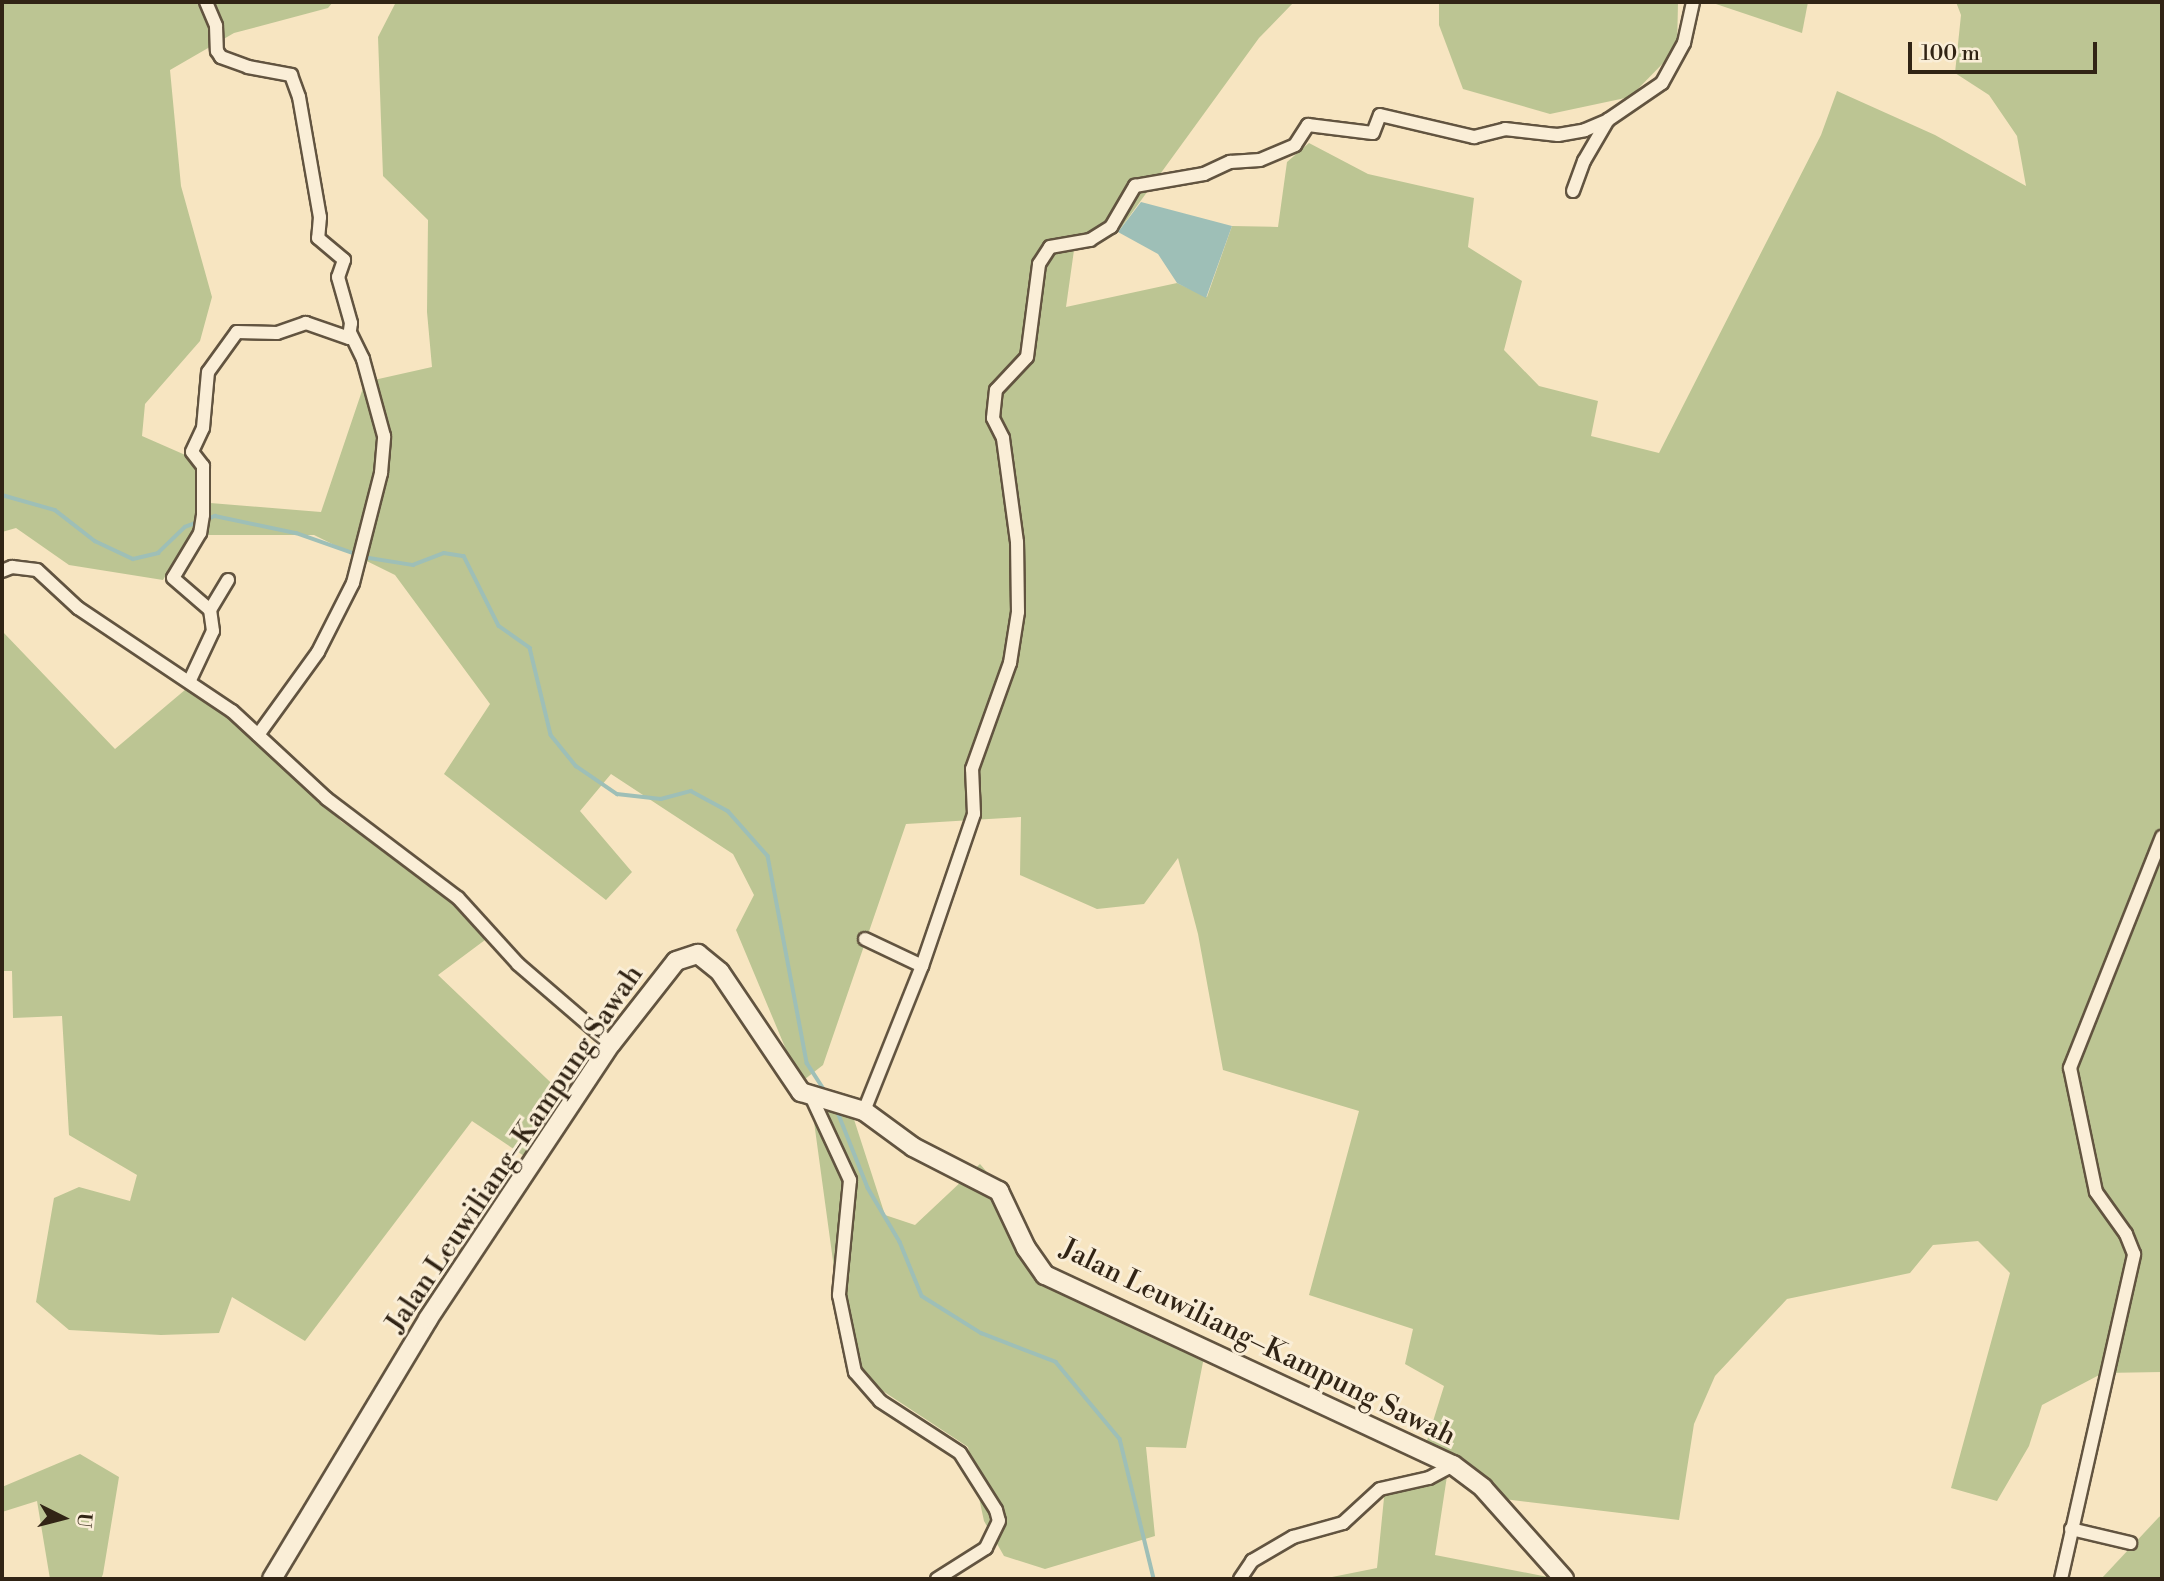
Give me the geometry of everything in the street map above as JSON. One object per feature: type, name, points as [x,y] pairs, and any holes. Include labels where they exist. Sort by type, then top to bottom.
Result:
[{"type":"main road","name":"Jalan Leuwiliang–Kampung Sawah","points":[[272,1579],[428,1319],[611,1044],[676,961],[698,954],[720,972],[793,1084],[814,1098],[864,1111],[913,1147],[999,1191],[1026,1248],[1045,1275],[1453,1465],[1483,1489],[1563,1579]]},
{"type":"street","points":[[206,2],[221,57],[248,67],[291,75],[320,217],[318,238],[344,260],[338,276],[351,334],[368,372],[384,436],[381,473],[360,559],[328,635],[258,735]]},
{"type":"street","points":[[864,1111],[922,966],[974,814],[972,769],[1010,663],[1018,612],[1017,542],[1003,438],[993,418],[996,390],[1027,357],[1039,264],[1050,247],[1090,240],[1111,227],[1136,186],[1260,160],[1295,145],[1308,125],[1373,133],[1380,116],[1474,137],[1505,129],[1558,135],[1608,120],[1662,83],[1674,67],[1693,2]]},
{"type":"street","points":[[1573,191],[1584,161],[1608,120]]},
{"type":"street","points":[[191,680],[214,631],[210,610],[173,578],[200,533],[203,515],[203,466],[192,452],[203,428],[208,372],[229,337],[245,331],[277,333],[306,323],[343,338],[351,334]]},
{"type":"street","points":[[2,571],[12,567],[37,570],[78,608],[191,680],[258,735],[327,799],[458,898],[518,964],[611,1044]]},
{"type":"street","points":[[210,610],[229,580]]},
{"type":"street","points":[[2061,1579],[2134,1254],[2093,1185],[2070,1069],[2162,837]]},
{"type":"street","points":[[865,939],[922,966]]},
{"type":"street","points":[[814,1098],[850,1180],[839,1295],[855,1372],[880,1401],[960,1453],[996,1510],[999,1521],[986,1548],[937,1579]]},
{"type":"street","points":[[1242,1575],[1252,1561],[1293,1537],[1343,1523],[1380,1489],[1429,1478],[1453,1465]]},
{"type":"street","points":[[2071,1529],[2130,1543]]},
{"type":"green space","points":[[2,2],[333,2],[328,8],[234,33],[170,70],[181,186],[212,297],[200,341],[145,404],[142,436],[199,461],[198,502],[321,512],[365,382],[432,367],[427,312],[428,220],[383,176],[378,37],[396,2],[1294,2],[1259,38],[1118,232],[1075,243],[1066,307],[1177,283],[1207,297],[1232,226],[1278,227],[1287,162],[1309,143],[1368,174],[1474,198],[1468,247],[1522,281],[1504,350],[1539,386],[1598,401],[1591,436],[1659,453],[1821,135],[1837,91],[1935,135],[2026,186],[2017,136],[1989,95],[1955,73],[1961,15],[1956,2],[2162,2],[2162,1372],[2103,1373],[2042,1405],[2029,1446],[1997,1501],[1951,1488],[2010,1273],[1978,1241],[1933,1245],[1910,1273],[1787,1299],[1715,1376],[1694,1424],[1679,1520],[1504,1499],[1449,1463],[1435,1555],[1558,1579],[1322,1579],[1377,1568],[1385,1488],[1448,1463],[1425,1447],[1444,1386],[1405,1364],[1413,1329],[1309,1295],[1359,1111],[1223,1070],[1198,934],[1178,858],[1144,904],[1097,909],[1020,875],[1021,817],[906,824],[823,1065],[800,1083],[736,930],[754,895],[733,854],[611,774],[580,811],[632,872],[606,900],[444,774],[490,704],[395,575],[314,535],[190,535],[163,580],[69,565],[16,528],[2,532]]},
{"type":"green space","points":[[1439,2],[1678,2],[1677,49],[1630,97],[1550,114],[1463,89],[1439,25]]},
{"type":"green space","points":[[1710,2],[1808,2],[1802,33]]},
{"type":"green space","points":[[3,632],[115,749],[192,684],[342,822],[439,886],[485,940],[438,975],[568,1099],[530,1160],[472,1121],[305,1341],[232,1297],[219,1333],[161,1335],[69,1330],[36,1302],[54,1198],[79,1187],[130,1201],[137,1175],[69,1135],[62,1016],[13,1018],[12,971],[2,971]]},
{"type":"green space","points":[[849,1104],[885,1215],[915,1225],[980,1164],[1014,1204],[1037,1273],[1205,1352],[1186,1448],[1146,1447],[1155,1536],[1045,1569],[1004,1556],[984,1521],[968,1447],[860,1376],[839,1305],[812,1107]]},
{"type":"green space","points":[[80,1454],[119,1477],[103,1574],[101,1579],[50,1579],[37,1501],[2,1512],[2,1487]]},
{"type":"green space","points":[[2162,1515],[2162,1579],[2101,1579],[2159,1517]]},
{"type":"water","points":[[1141,202],[1232,226],[1206,298],[1177,283],[1158,254],[1118,232]]},
{"type":"waterway","points":[[2,495],[55,510],[95,541],[133,559],[158,553],[185,527],[198,522]]},
{"type":"waterway","points":[[205,520],[215,516],[296,533],[356,554]]},
{"type":"waterway","points":[[363,557],[413,565],[444,553],[464,556],[499,626],[530,648],[551,735],[576,766],[617,794],[661,799],[691,791],[728,811],[768,856],[807,1063],[825,1091]]},
{"type":"waterway","points":[[837,1110],[868,1188],[900,1242],[922,1296],[981,1333],[1056,1362],[1120,1439],[1154,1579]]},
{"type":"waterway","points":[[1220,1579],[1235,1579]]},
{"type":"waterway","points":[[1243,1579],[1325,1579]]}]
